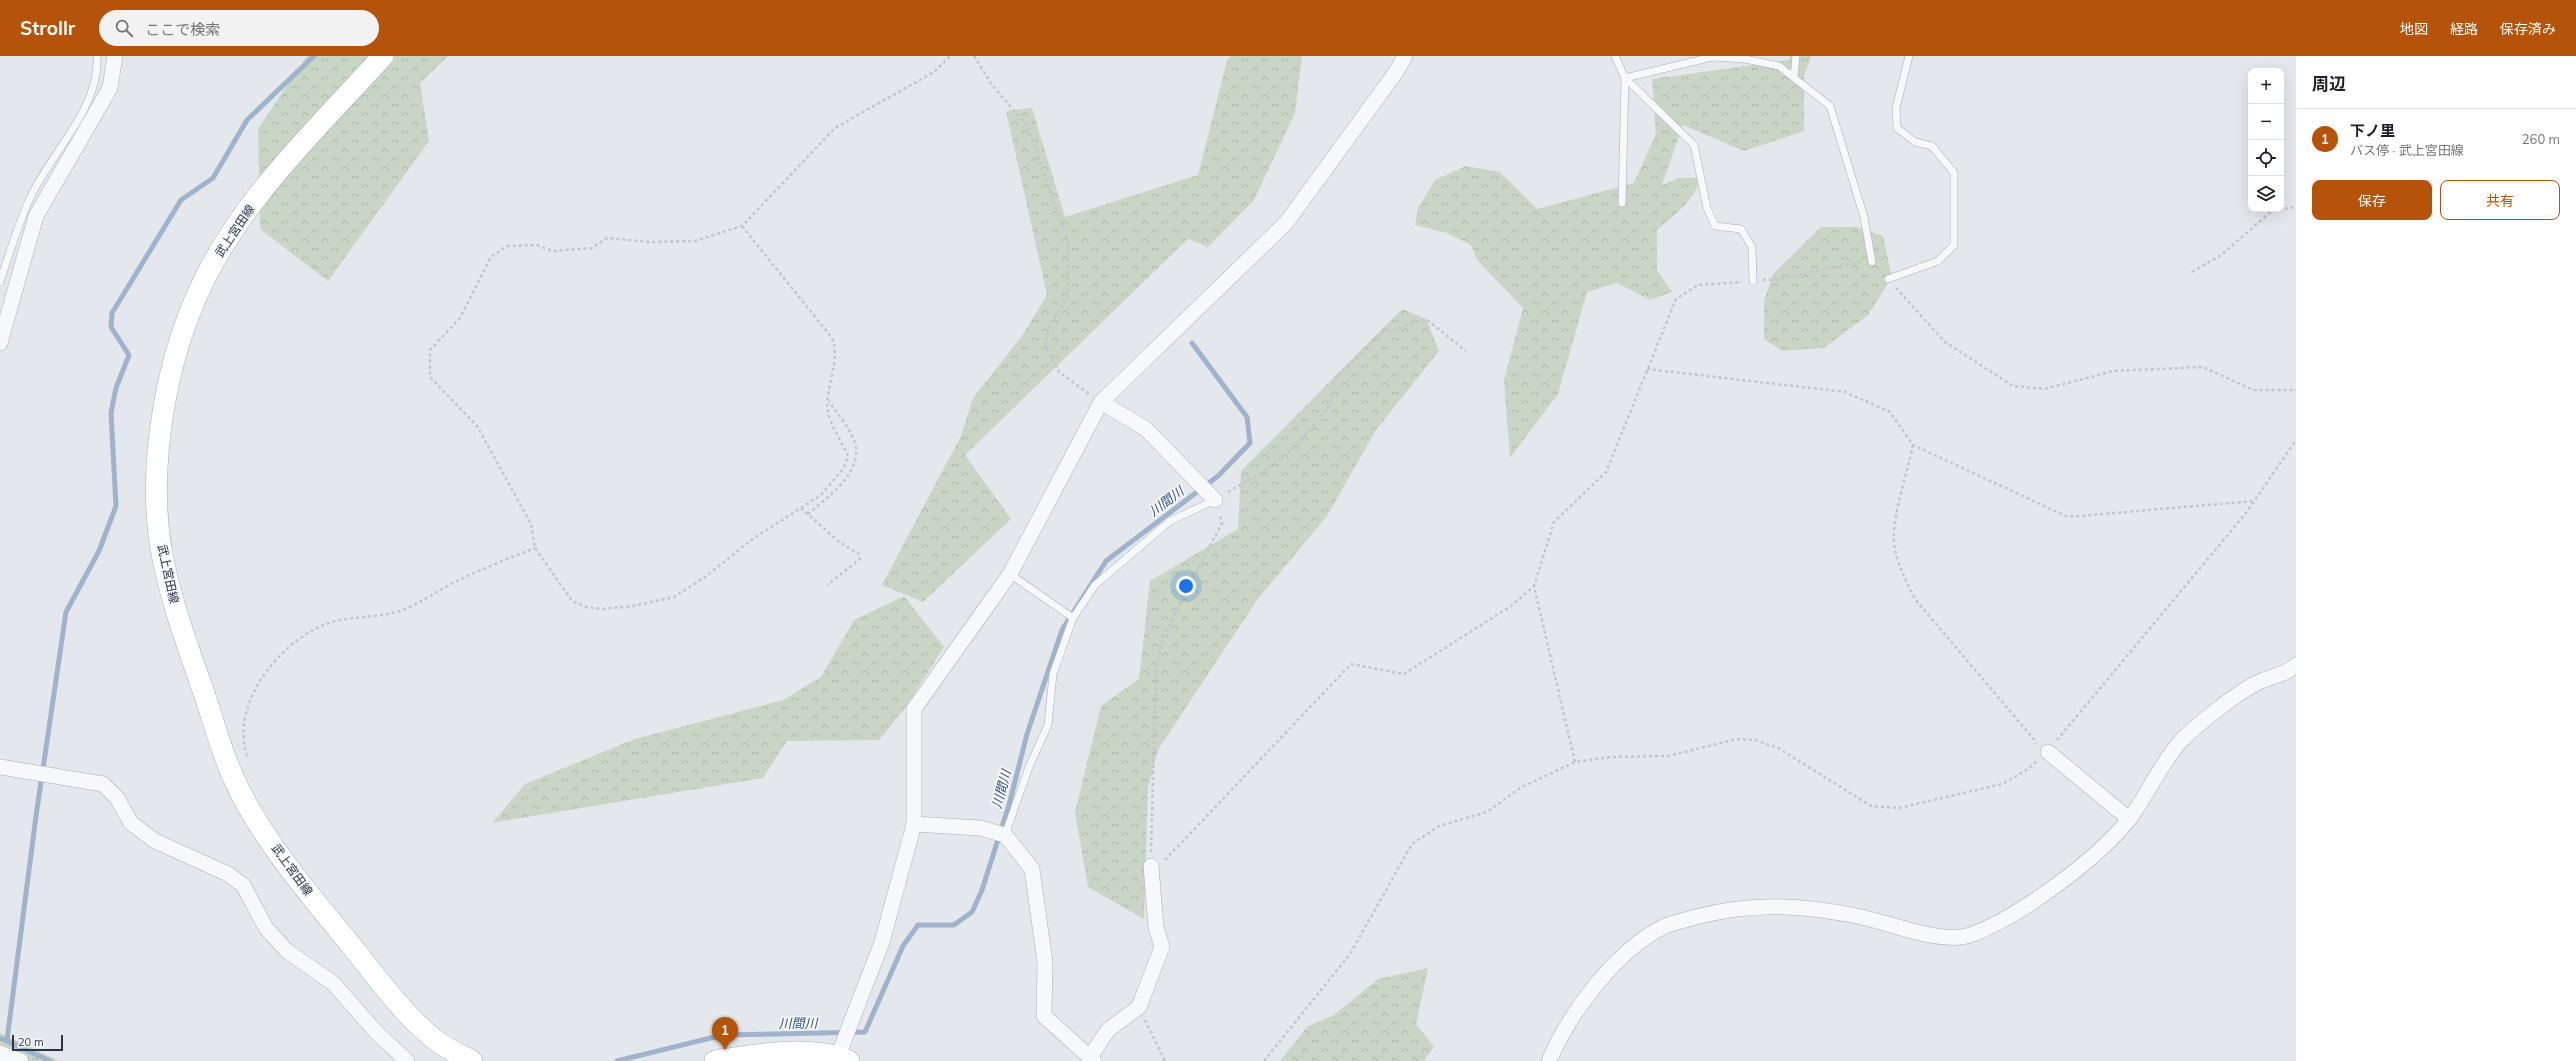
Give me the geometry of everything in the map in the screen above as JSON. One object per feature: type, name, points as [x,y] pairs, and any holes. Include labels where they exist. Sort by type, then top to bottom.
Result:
[{"type":"main road","name":"武上宮田線","points":[[383,56],[262,190],[224,243],[197,294],[177,353],[162,416],[156,476],[162,552],[178,622],[234,780],[266,833],[298,882],[401,1006],[440,1043],[472,1061]]},
{"type":"main road","points":[[715,1061],[776,1052],[843,1058]]},
{"type":"street","points":[[0,343],[36,216],[110,88],[115,56]]},
{"type":"street","points":[[843,1058],[882,942],[914,824],[914,709],[1010,574],[1101,402],[1286,223],[1396,72],[1405,56]]},
{"type":"street","points":[[1101,402],[1146,429],[1215,500]]},
{"type":"street","points":[[1549,1061],[1559,1038],[1592,992],[1623,956],[1666,926],[1748,906],[1784,906],[1855,916],[1942,938],[1968,936],[2005,918],[2075,871],[2129,819],[2181,741],[2203,722],[2254,684],[2287,673],[2296,664]]},
{"type":"street","points":[[2048,752],[2129,819]]},
{"type":"street","points":[[0,767],[103,784],[117,798],[131,823],[155,841],[228,874],[243,885],[266,928],[286,951],[333,983],[377,1033],[407,1061]]},
{"type":"street","points":[[914,824],[980,828],[1005,835],[1032,869],[1044,962],[1044,1016],[1092,1059],[1108,1030],[1139,1007],[1162,947],[1156,927],[1151,866]]},
{"type":"street","points":[[0,1053],[21,1061]]},
{"type":"lane","points":[[0,282],[31,197],[80,116],[91,92],[98,72],[97,56]]},
{"type":"lane","points":[[1615,56],[1625,78],[1694,145],[1710,214],[1715,226],[1741,229],[1752,247],[1753,281]]},
{"type":"lane","points":[[1794,77],[1796,56]]},
{"type":"lane","points":[[1888,279],[1938,261],[1954,245],[1954,173],[1932,146],[1914,142],[1897,128],[1896,108],[1910,56]]},
{"type":"lane","points":[[1625,78],[1712,57],[1744,59],[1780,66],[1830,106],[1864,217],[1872,262]]},
{"type":"lane","points":[[1622,203],[1625,78]]},
{"type":"lane","points":[[1005,835],[1029,767],[1048,725],[1053,674],[1073,618],[1095,585],[1170,521],[1215,500]]},
{"type":"lane","points":[[1010,574],[1073,618]]},
{"type":"path","points":[[742,226],[832,338],[836,348],[828,400],[829,416],[848,456],[844,468],[821,495],[754,538],[705,576],[674,597],[634,606],[602,609],[586,607],[572,601],[535,548],[532,524],[477,426],[430,377],[430,350],[460,318],[491,257],[507,246],[537,245],[552,251],[592,248],[607,238],[650,242],[695,241],[742,226],[835,128],[934,72],[950,56]]},
{"type":"path","points":[[974,56],[992,84],[1028,127],[1068,243],[1068,296],[1050,324],[1045,344],[1059,372],[1101,402]]},
{"type":"path","points":[[2192,272],[2221,255],[2272,211],[2296,207]]},
{"type":"path","points":[[1574,762],[1534,586],[1554,522],[1606,472],[1676,299],[1698,285],[1780,279],[1852,262],[1872,262]]},
{"type":"path","points":[[1888,279],[1946,342],[2014,386],[2044,389],[2114,371],[2203,367],[2253,390],[2296,390]]},
{"type":"path","points":[[1466,351],[1426,319],[1382,333],[1335,378],[1330,405],[1300,442],[1263,472],[1215,500],[1222,524],[1164,635],[1156,667],[1151,866],[1170,858],[1351,664],[1404,674],[1511,606],[1534,586]]},
{"type":"path","points":[[1647,369],[1845,392],[1890,412],[1913,445],[2068,517],[2254,501]]},
{"type":"path","points":[[808,514],[844,483],[853,466],[856,453],[855,442],[828,400]]},
{"type":"path","points":[[1264,1061],[1350,954],[1412,844],[1439,826],[1487,812],[1520,788],[1574,762],[1611,757],[1668,756],[1737,738],[1755,740],[1778,748],[1871,806],[1899,808],[2002,784],[2025,771],[2048,752],[2254,501],[2296,440]]},
{"type":"path","points":[[1913,445],[1896,522],[1894,544],[1902,573],[1915,599],[2034,741],[2048,752]]},
{"type":"path","points":[[801,508],[838,541],[859,554],[860,560],[828,585]]},
{"type":"path","points":[[249,762],[241,734],[253,695],[276,660],[297,640],[322,626],[349,617],[400,611],[458,581],[535,548]]},
{"type":"path","points":[[1139,1007],[1165,1061]]},
{"type":"green space","points":[[307,56],[448,56],[420,83],[429,141],[328,281],[260,229],[258,129]]},
{"type":"green space","points":[[1231,56],[1302,56],[1295,113],[1254,200],[1208,247],[1188,239],[965,455],[1011,519],[923,602],[882,585],[961,436],[973,398],[1022,336],[1047,295],[1006,111],[1032,108],[1065,217],[1198,175],[1227,61]]},
{"type":"green space","points":[[1790,56],[1811,56],[1804,76],[1804,131],[1744,151],[1683,125],[1662,185],[1679,178],[1700,178],[1697,187],[1688,201],[1657,230],[1657,270],[1672,292],[1650,300],[1617,283],[1587,292],[1558,394],[1510,458],[1504,380],[1523,308],[1477,260],[1471,245],[1447,233],[1415,225],[1418,208],[1435,180],[1466,166],[1500,172],[1537,209],[1634,183],[1656,134],[1652,79],[1789,60]]},
{"type":"green space","points":[[1821,227],[1857,227],[1883,236],[1892,277],[1868,315],[1824,348],[1782,351],[1764,339],[1764,301],[1773,274]]},
{"type":"green space","points":[[1402,309],[1426,319],[1439,351],[1376,430],[1327,516],[1257,600],[1158,750],[1148,788],[1144,919],[1088,887],[1075,812],[1101,706],[1139,679],[1150,581],[1238,529],[1241,471]]},
{"type":"green space","points":[[904,596],[944,647],[905,708],[879,740],[787,741],[763,778],[492,823],[525,784],[635,739],[783,700],[821,677],[854,620]]},
{"type":"green space","points":[[1428,968],[1416,1024],[1434,1047],[1424,1061],[1280,1061],[1307,1027],[1334,1015],[1378,979]]},
{"type":"green space","points":[[0,1033],[59,1061],[0,1061]]},
{"type":"waterway","points":[[7,1040],[36,816],[66,612],[99,551],[116,506],[111,413],[116,388],[129,355],[111,327],[112,313],[181,200],[213,178],[247,120],[314,56]]},
{"type":"waterway","name":"川間川","points":[[617,1061],[723,1035],[865,1032],[903,946],[918,925],[954,925],[972,912],[982,890],[1009,805],[1027,734],[1062,630],[1106,561],[1218,476],[1250,443],[1247,417],[1192,343]]},
{"type":"waterway","name":"川間川","points":[[0,1038],[50,1061]]},
{"type":"place","name":"下ノ里","points":[[725,1050]]}]
